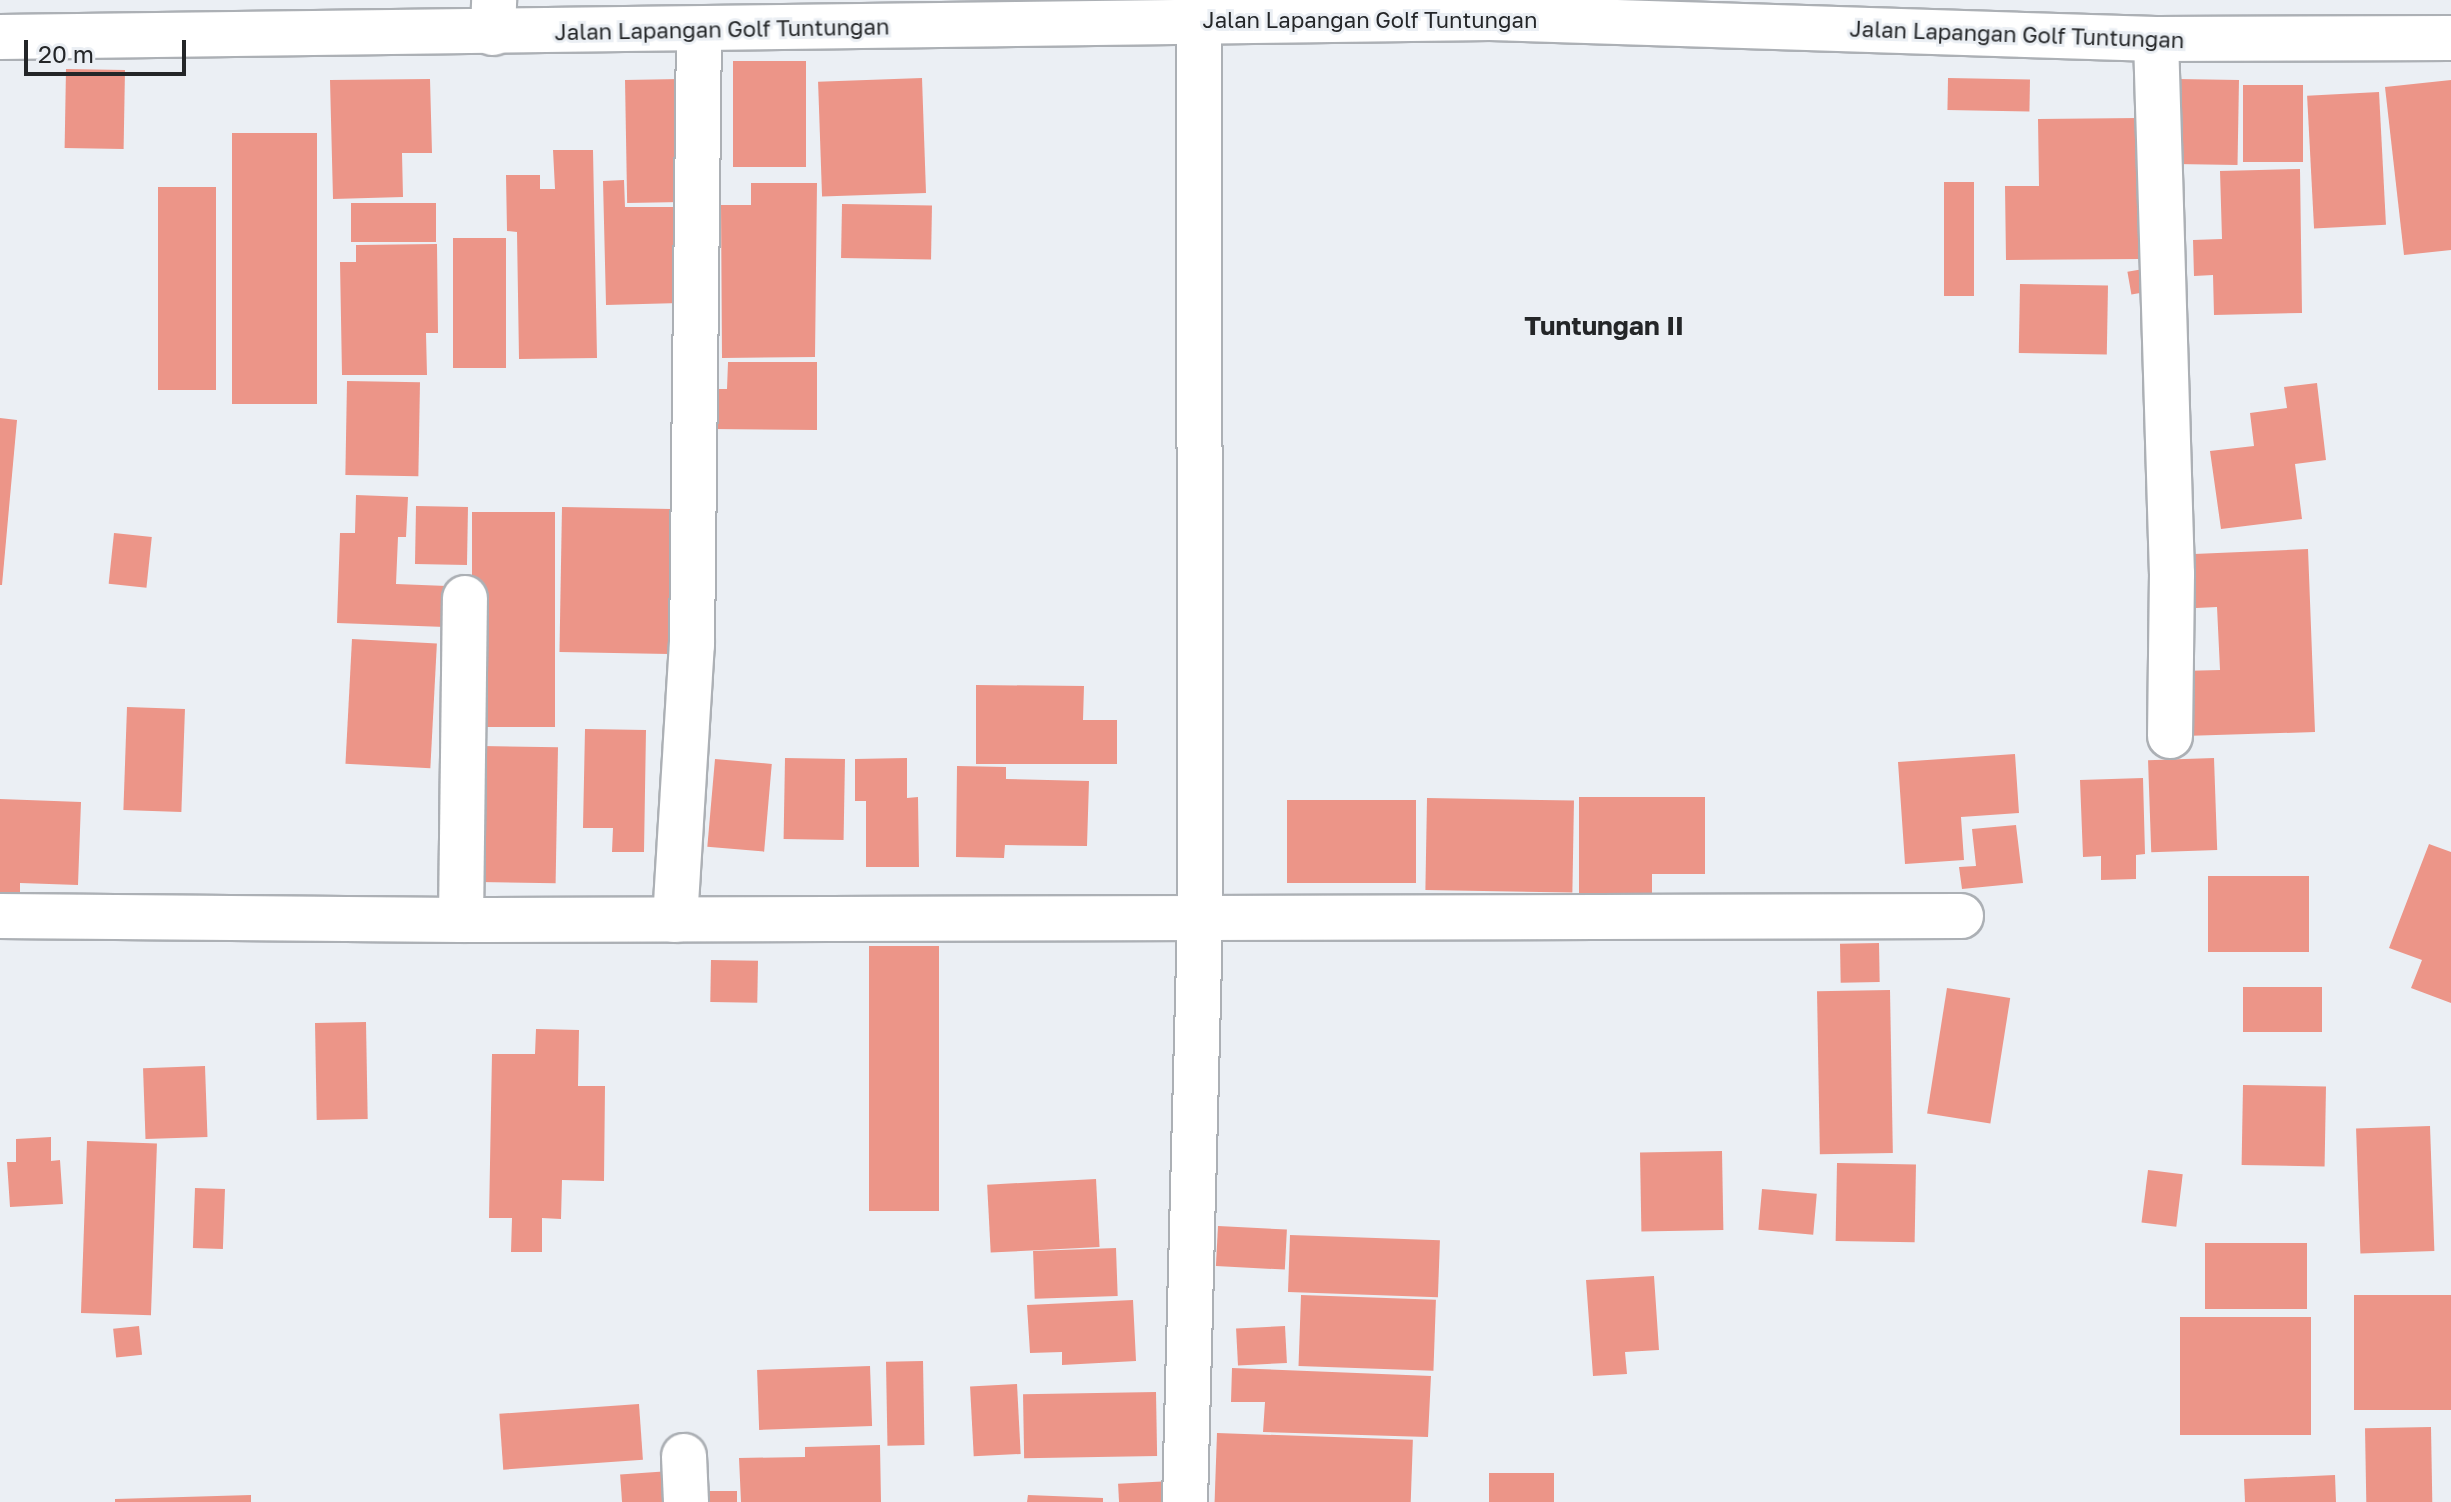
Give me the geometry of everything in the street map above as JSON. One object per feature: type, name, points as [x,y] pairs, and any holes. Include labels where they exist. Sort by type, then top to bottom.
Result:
[{"type":"street","name":"Jalan Lapangan Golf Tuntungan","points":[[0,37],[493,16],[699,30],[1199,20],[1490,18],[2156,39],[2451,38]]},
{"type":"street","points":[[1185,1502],[1200,920],[1199,20]]},
{"type":"street","points":[[675,920],[692,645],[699,30]]},
{"type":"street","points":[[2156,39],[2172,574],[2170,736]]},
{"type":"street","points":[[461,920],[465,598]]},
{"type":"street","points":[[0,916],[461,920],[1200,920],[1961,916]]},
{"type":"street","points":[[684,1456],[686,1502]]},
{"type":"building","points":[[733,61],[806,61],[806,167],[733,167]]},
{"type":"building","points":[[66,69],[125,70],[124,149],[65,148]]},
{"type":"building","points":[[922,78],[926,193],[822,197],[818,82]]},
{"type":"building","points":[[1948,78],[2030,79],[2029,111],[1947,110]]},
{"type":"building","points":[[430,79],[432,153],[402,153],[403,197],[333,199],[330,80]]},
{"type":"building","points":[[680,79],[682,202],[627,203],[625,80]]},
{"type":"building","points":[[2177,79],[2239,80],[2238,165],[2176,164]]},
{"type":"building","points":[[2451,80],[2451,250],[2404,255],[2385,87]]},
{"type":"building","points":[[2243,85],[2303,85],[2303,162],[2243,162]]},
{"type":"building","points":[[2379,92],[2386,225],[2314,229],[2307,96]]},
{"type":"building","points":[[2139,118],[2140,259],[2006,260],[2005,186],[2039,186],[2038,119]]},
{"type":"building","points":[[232,133],[317,133],[317,404],[232,404]]},
{"type":"building","points":[[553,150],[593,150],[597,358],[519,359],[517,232],[507,231],[506,175],[540,175],[540,189],[555,189]]},
{"type":"building","points":[[2300,169],[2302,313],[2214,315],[2213,275],[2194,276],[2193,240],[2222,239],[2220,171]]},
{"type":"building","points":[[624,180],[625,207],[678,207],[680,303],[606,305],[603,181]]},
{"type":"building","points":[[1944,182],[1974,182],[1974,296],[1944,296]]},
{"type":"building","points":[[751,183],[817,183],[815,357],[722,358],[721,205],[751,205]]},
{"type":"building","points":[[158,187],[216,187],[216,390],[158,390]]},
{"type":"building","points":[[351,203],[436,203],[436,242],[351,242]]},
{"type":"building","points":[[842,204],[932,206],[931,260],[841,258]]},
{"type":"building","points":[[453,238],[506,238],[506,368],[453,368]]},
{"type":"building","points":[[437,244],[438,333],[426,333],[427,375],[342,375],[340,262],[356,262],[356,245]]},
{"type":"building","points":[[2155,267],[2159,290],[2131,295],[2127,272]]},
{"type":"building","points":[[2020,284],[2108,286],[2107,355],[2019,353]]},
{"type":"building","points":[[728,362],[817,362],[817,430],[711,429],[712,389],[727,389]]},
{"type":"building","points":[[347,381],[420,382],[418,476],[345,475]]},
{"type":"building","points":[[2317,383],[2326,460],[2295,464],[2302,519],[2221,529],[2210,451],[2254,446],[2250,413],[2287,408],[2284,387]]},
{"type":"building","points":[[0,418],[17,420],[2,585],[0,585]]},
{"type":"building","points":[[356,495],[408,497],[406,537],[398,537],[396,584],[447,586],[445,627],[337,623],[340,533],[355,533]]},
{"type":"building","points":[[416,506],[468,507],[467,565],[415,564]]},
{"type":"building","points":[[562,507],[671,509],[668,654],[559,652]]},
{"type":"building","points":[[472,512],[555,512],[555,727],[472,727]]},
{"type":"building","points":[[114,533],[152,537],[146,588],[109,584]]},
{"type":"building","points":[[2308,549],[2315,732],[2184,736],[2181,671],[2220,670],[2217,607],[2196,608],[2194,554]]},
{"type":"building","points":[[352,639],[437,643],[430,768],[345,764]]},
{"type":"building","points":[[976,685],[1084,686],[1083,720],[1117,720],[1117,764],[976,764]]},
{"type":"building","points":[[127,707],[185,709],[181,812],[123,810]]},
{"type":"building","points":[[585,729],[646,730],[644,852],[612,852],[613,828],[583,828]]},
{"type":"building","points":[[482,746],[558,747],[556,883],[480,882]]},
{"type":"building","points":[[2015,754],[2019,813],[1961,817],[1964,860],[1905,864],[1898,762]]},
{"type":"building","points":[[785,758],[845,759],[844,840],[784,839]]},
{"type":"building","points":[[907,758],[907,798],[918,797],[919,867],[866,867],[866,801],[855,801],[855,759]]},
{"type":"building","points":[[2214,758],[2217,850],[2151,852],[2148,760]]},
{"type":"building","points":[[715,759],[772,764],[764,852],[707,847]]},
{"type":"building","points":[[957,766],[1006,767],[1006,779],[1089,781],[1087,846],[1005,845],[1004,858],[956,857]]},
{"type":"building","points":[[2143,778],[2145,854],[2136,855],[2136,879],[2101,880],[2101,856],[2083,857],[2080,780]]},
{"type":"building","points":[[1579,797],[1705,797],[1705,874],[1652,874],[1652,896],[1579,896]]},
{"type":"building","points":[[1427,798],[1574,801],[1572,893],[1425,890]]},
{"type":"building","points":[[0,799],[81,802],[78,885],[20,883],[20,898],[0,898]]},
{"type":"building","points":[[1287,800],[1416,800],[1416,883],[1287,883]]},
{"type":"building","points":[[2016,825],[2023,883],[1962,889],[1959,867],[1976,866],[1972,829]]},
{"type":"building","points":[[2429,844],[2451,852],[2451,1003],[2411,988],[2422,960],[2389,948]]},
{"type":"building","points":[[2208,876],[2309,876],[2309,952],[2208,952]]},
{"type":"building","points":[[1879,943],[1880,982],[1841,983],[1840,944]]},
{"type":"building","points":[[869,946],[939,946],[939,1211],[869,1211]]},
{"type":"building","points":[[711,960],[758,961],[757,1003],[710,1002]]},
{"type":"building","points":[[2243,987],[2322,987],[2322,1032],[2243,1032]]},
{"type":"building","points":[[1947,988],[2010,998],[1990,1123],[1927,1113]]},
{"type":"building","points":[[1890,990],[1893,1153],[1820,1154],[1817,991]]},
{"type":"building","points":[[366,1022],[368,1119],[317,1120],[315,1023]]},
{"type":"building","points":[[536,1029],[579,1030],[578,1086],[605,1086],[604,1181],[562,1180],[561,1219],[542,1218],[542,1252],[511,1252],[512,1218],[489,1218],[492,1054],[535,1054]]},
{"type":"building","points":[[205,1066],[207,1137],[146,1139],[143,1068]]},
{"type":"building","points":[[2243,1085],[2326,1086],[2325,1166],[2242,1165]]},
{"type":"building","points":[[2430,1126],[2434,1251],[2360,1254],[2356,1129]]},
{"type":"building","points":[[51,1137],[51,1161],[60,1160],[63,1204],[10,1207],[7,1162],[16,1162],[16,1139]]},
{"type":"building","points":[[87,1141],[157,1143],[151,1315],[81,1313]]},
{"type":"building","points":[[1722,1151],[1723,1230],[1641,1231],[1640,1152]]},
{"type":"building","points":[[1837,1163],[1916,1164],[1915,1242],[1836,1241]]},
{"type":"building","points":[[2148,1170],[2183,1174],[2176,1227],[2142,1223]]},
{"type":"building","points":[[1096,1179],[1100,1247],[991,1253],[987,1185]]},
{"type":"building","points":[[195,1188],[225,1189],[223,1249],[193,1248]]},
{"type":"building","points":[[1762,1189],[1817,1194],[1813,1235],[1758,1230]]},
{"type":"building","points":[[1218,1226],[1287,1230],[1285,1270],[1216,1266]]},
{"type":"building","points":[[1290,1235],[1440,1240],[1438,1297],[1288,1292]]},
{"type":"building","points":[[2205,1243],[2307,1243],[2307,1309],[2205,1309]]},
{"type":"building","points":[[1116,1248],[1118,1296],[1035,1299],[1033,1251]]},
{"type":"building","points":[[1654,1276],[1659,1350],[1625,1352],[1627,1374],[1593,1376],[1586,1280]]},
{"type":"building","points":[[1301,1295],[1436,1300],[1433,1371],[1299,1366]]},
{"type":"building","points":[[2354,1295],[2451,1295],[2451,1410],[2354,1410]]},
{"type":"building","points":[[1133,1300],[1136,1361],[1062,1365],[1062,1352],[1030,1353],[1027,1305]]},
{"type":"building","points":[[2180,1317],[2311,1317],[2311,1435],[2180,1435]]},
{"type":"building","points":[[139,1326],[142,1355],[116,1358],[113,1329]]},
{"type":"building","points":[[1285,1326],[1287,1363],[1238,1366],[1236,1329]]},
{"type":"building","points":[[923,1361],[924,1445],[887,1446],[886,1362]]},
{"type":"building","points":[[870,1366],[872,1426],[759,1430],[757,1370]]},
{"type":"building","points":[[1232,1368],[1431,1376],[1428,1437],[1263,1432],[1265,1402],[1231,1402]]},
{"type":"building","points":[[1017,1384],[1021,1454],[974,1456],[970,1386]]},
{"type":"building","points":[[1156,1392],[1157,1456],[1024,1458],[1023,1394]]},
{"type":"building","points":[[639,1404],[643,1460],[503,1470],[499,1414]]},
{"type":"building","points":[[2431,1427],[2432,1502],[2366,1502],[2365,1428]]},
{"type":"building","points":[[1217,1433],[1413,1440],[1411,1502],[1215,1502]]},
{"type":"building","points":[[880,1445],[881,1502],[741,1502],[739,1458],[805,1457],[805,1447]]},
{"type":"building","points":[[670,1471],[672,1502],[622,1502],[620,1474]]},
{"type":"building","points":[[1489,1473],[1554,1473],[1554,1502],[1489,1502]]},
{"type":"building","points":[[2335,1475],[2336,1502],[2245,1502],[2244,1479]]},
{"type":"building","points":[[1172,1481],[1173,1502],[1119,1502],[1118,1484]]},
{"type":"building","points":[[701,1491],[737,1491],[737,1502],[701,1502]]},
{"type":"building","points":[[251,1495],[251,1502],[115,1502],[115,1499]]},
{"type":"building","points":[[1028,1495],[1103,1498],[1103,1502],[1027,1502]]},
{"type":"district","name":"Tuntungan II","points":[[1604,326]]}]
